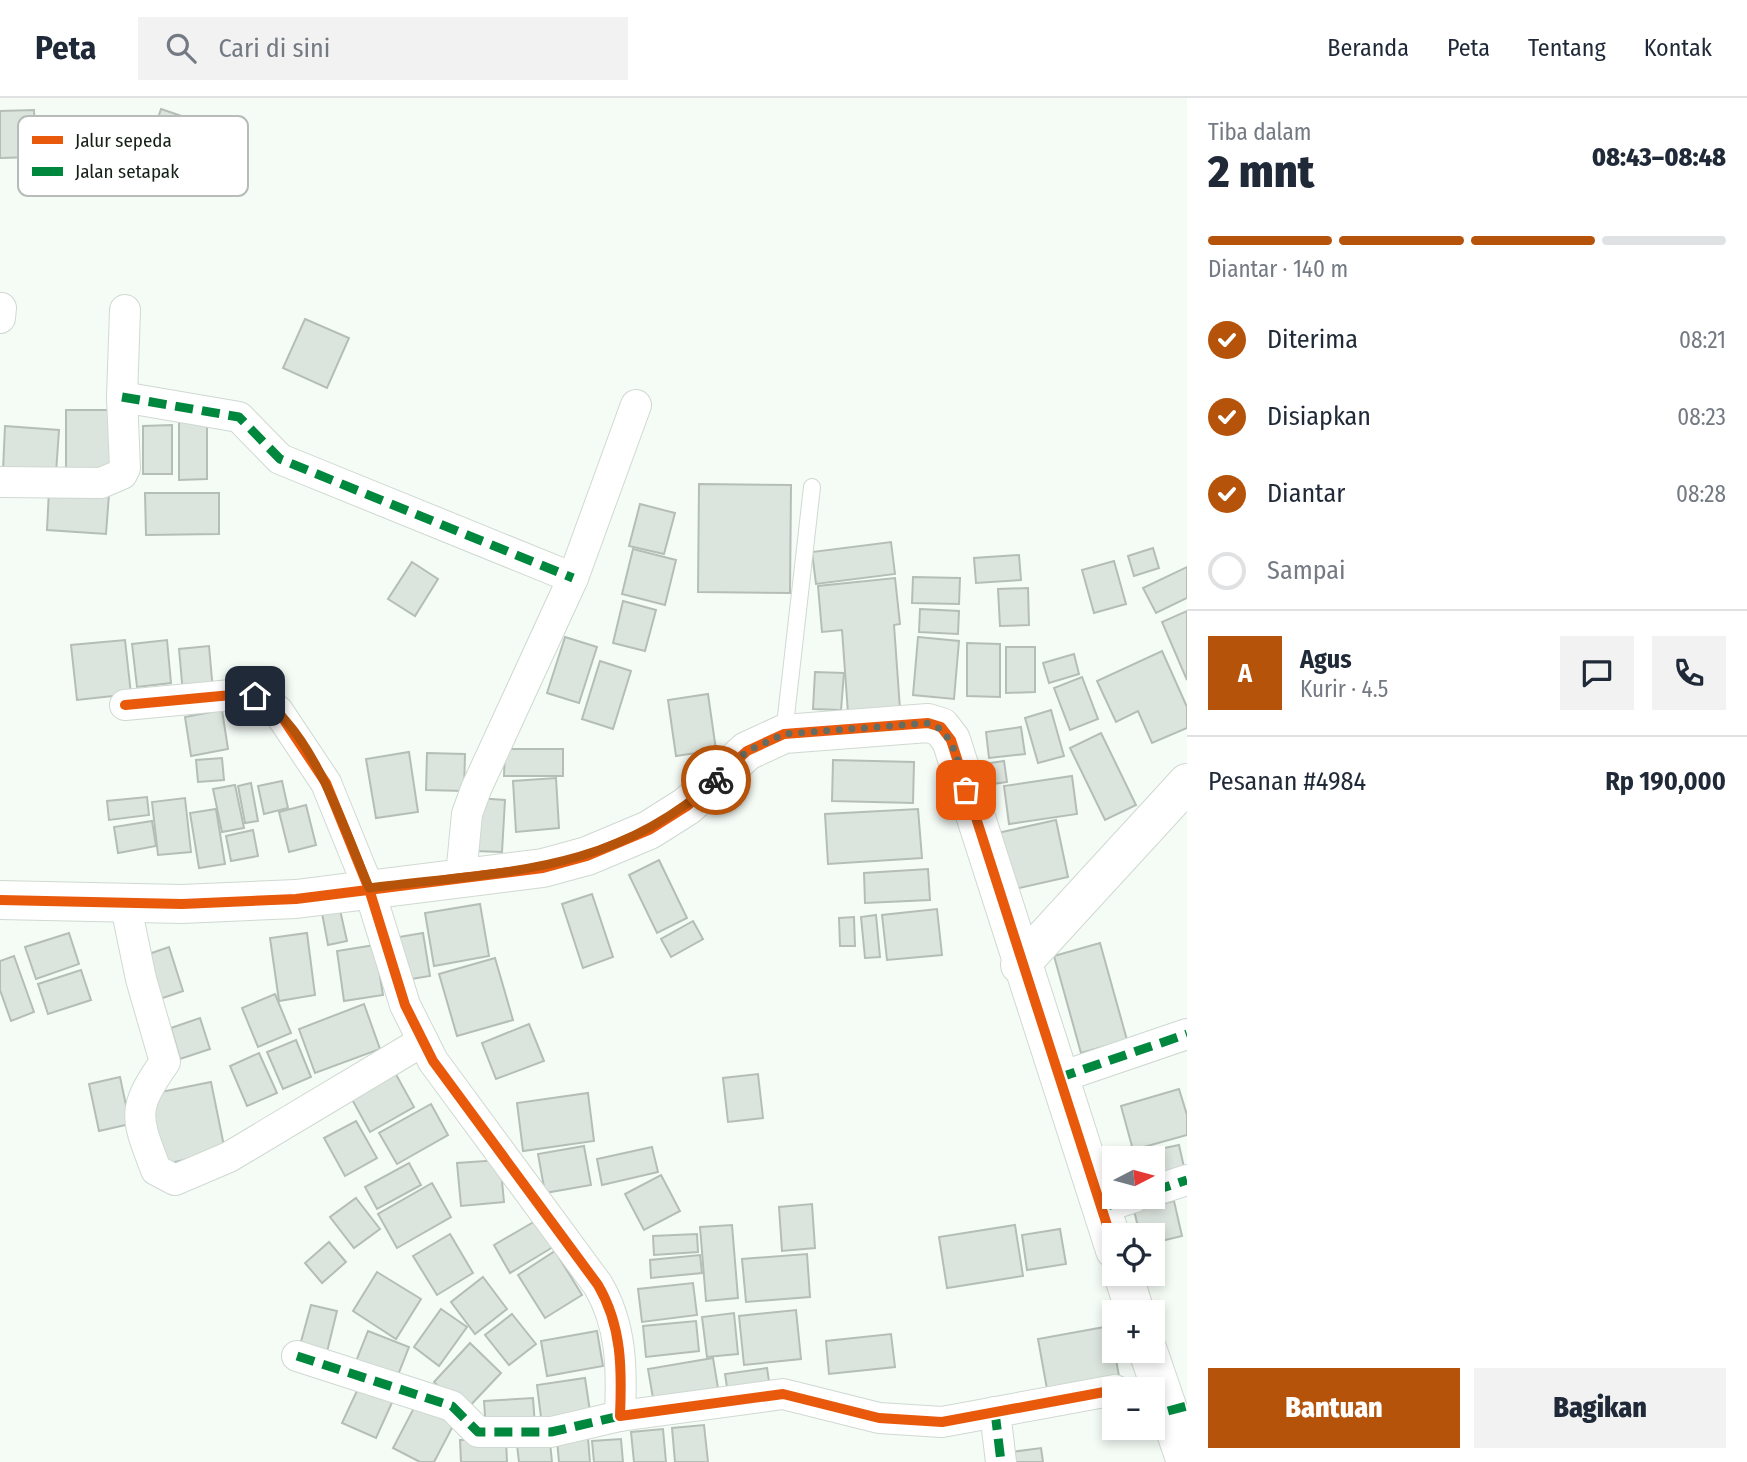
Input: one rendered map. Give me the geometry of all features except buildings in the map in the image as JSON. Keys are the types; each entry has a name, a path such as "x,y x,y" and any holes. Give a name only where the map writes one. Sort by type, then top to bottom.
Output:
{"street":[{"path":"0,318 1,308"},
{"path":"0,482 101,482 118,477 125,468 122,397 125,310"},
{"path":"122,397 239,417 281,459 573,578"},
{"path":"461,876 467,814 476,789 573,578 636,405"},
{"path":"125,705 242,694 267,702 295,732 326,783 369,888 405,1005 433,1061 598,1284 612,1310 619,1339 620,1416"},
{"path":"0,900 182,904 296,899 542,867 587,856 649,830 687,806 747,751 784,734 929,723 941,727 951,740 1020,965 1058,1078 1102,1170"},
{"path":"1020,965 1187,783"},
{"path":"125,902 141,979 165,1062 143,1093 139,1126 156,1170 175,1180 229,1157 423,1041"},
{"path":"1058,1078 1187,1034"},
{"path":"1166,1187 1187,1180"},
{"path":"297,1356 452,1406 478,1432 551,1432 620,1416 783,1394 879,1418 942,1422 1102,1393"},
{"path":"1165,1388 1186,1462"},
{"path":"995,1412 1002,1462"}],"lane":[{"path":"784,734 812,487"}],"marked path":[{"path":"122,397 239,417 280,459 573,578"},
{"path":"1058,1078 1187,1034"},
{"path":"1166,1187 1187,1180"},
{"path":"297,1356 452,1406 478,1432 551,1432 620,1416"},
{"path":"1168,1411 1187,1406"},
{"path":"995,1412 1001,1462"}],"cycle path":[{"path":"125,705 242,694 267,702 278,711 326,783 369,889 405,1005 433,1061 598,1285 606,1300 619,1348 620,1416 783,1394 879,1418 942,1422 1102,1392"},
{"path":"0,900 182,904 296,899 543,868 587,856 649,830 687,806 747,751 784,734 928,723 941,727 951,740 1106,1223"}],"way so far":[{"path":"716,780 747,751 784,734 929,723 941,727 951,740 966,790"}],"route":[{"path":"255,696 267,702 295,732 326,783 369,888 542,867 587,856 649,830 687,806 716,780"}]}
